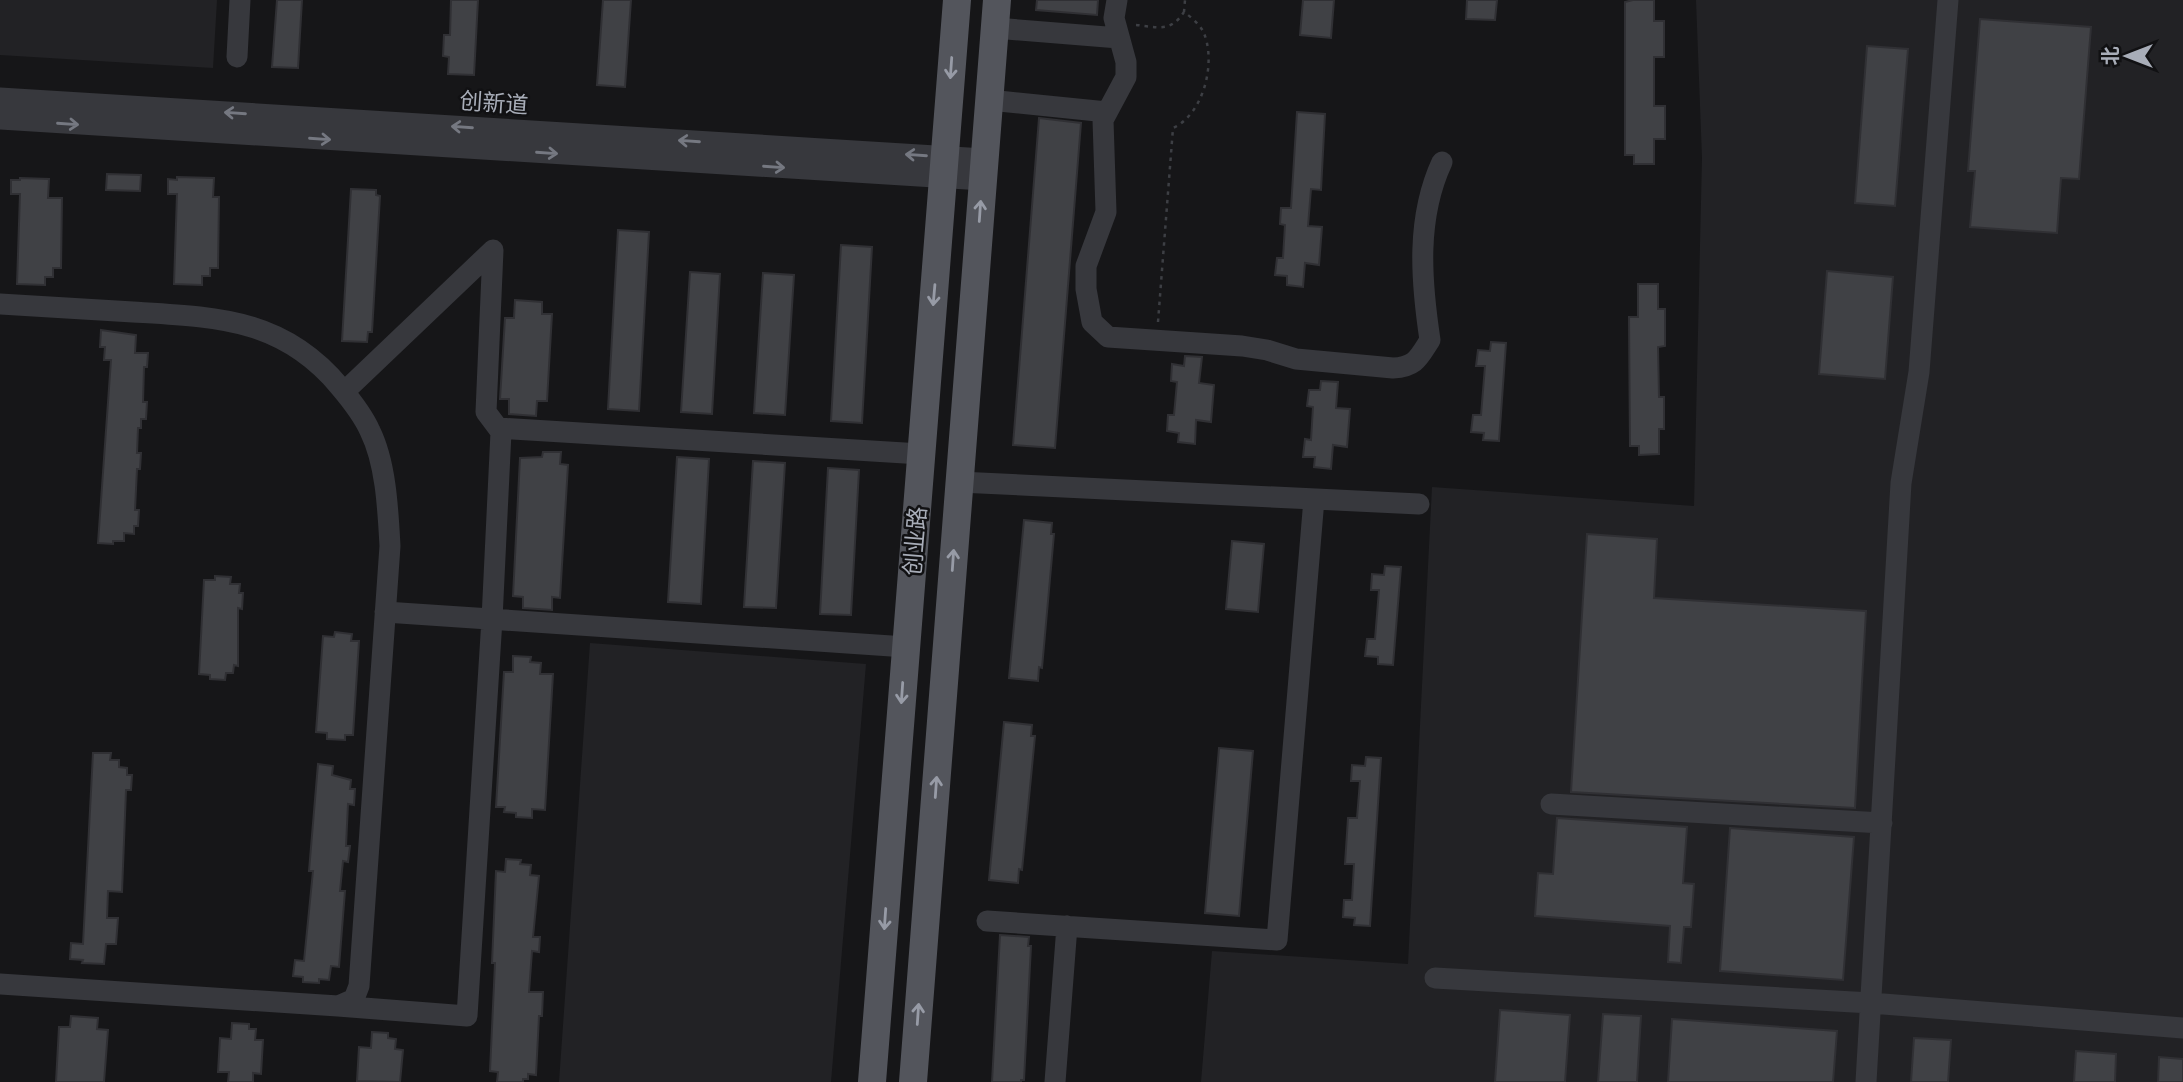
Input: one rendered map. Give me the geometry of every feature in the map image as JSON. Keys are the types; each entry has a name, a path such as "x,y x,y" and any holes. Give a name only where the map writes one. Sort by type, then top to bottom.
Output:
{"main road":[{"name":"创业路","path":"872,1082 957,0"},
{"name":"创业路","path":"913,1082 997,0"}],"street":[{"path":"237,57 240,0"},
{"path":"1117,0 1117,30 1126,62 1126,77 1103,120 1106,212 1086,266 1086,289 1092,322 1108,337 1242,346 1268,349 1296,359 1406,367 1417,360 1430,340 1423,284 1423,248 1433,183 1443,162"},
{"path":"1866,1082 1901,483 1919,372 1948,0"},
{"path":"995,28 1117,30"},
{"name":"创新道","path":"0,98 944,167"},
{"path":"989,100 1107,112"},
{"name":"创新道","path":"0,120 984,169"},
{"path":"0,984 467,1016 501,432 486,412 493,250 344,392"},
{"path":"0,304 201,316 240,323 277,335 304,351 344,392 370,431 381,468 390,546 359,986 354,999 338,1006"},
{"path":"498,428 921,454"},
{"path":"960,482 1419,504"},
{"path":"987,921 1277,940 1314,499"},
{"path":"385,612 906,647"},
{"path":"1551,804 1882,823"},
{"path":"1055,1082 1067,926"},
{"path":"1435,978 1871,1003 2183,1028"}],"path":[{"path":"1117,30 1166,28 1176,24 1184,12 1185,0"},
{"path":"1156,340 1173,128 1185,122 1196,109 1203,91 1206,68 1207,49 1203,30 1184,12"}],"shaded area":[{"path":"0,0 217,0 213,68 0,55"},
{"path":"1696,0 2183,0 2183,1082 1201,1082 1212,951 1408,964 1432,487 1694,506 1702,158"},
{"path":"590,643 866,664 831,1082 559,1082"}],"building":[{"path":"277,0 302,0 298,68 272,67"},
{"path":"451,0 478,0 474,75 448,74 449,57 443,56 444,35 450,35"},
{"path":"603,0 631,0 625,87 597,85"},
{"path":"1037,0 1098,0 1097,15 1036,10"},
{"path":"1303,0 1334,0 1331,38 1300,35"},
{"path":"1467,0 1497,0 1495,20 1466,19"},
{"path":"1654,0 1654,21 1664,21 1664,57 1654,57 1654,106 1665,106 1665,139 1654,139 1654,164 1634,164 1634,155 1625,155 1625,2"},
{"path":"1980,19 2091,27 2079,179 2061,178 2057,233 1970,227 1975,171 1968,171"},
{"path":"1867,46 1908,49 1895,206 1855,203"},
{"path":"1297,112 1325,114 1321,190 1311,189 1308,226 1322,227 1319,265 1305,263 1303,287 1287,285 1287,276 1275,275 1277,258 1283,258 1285,225 1280,224 1281,208 1291,208"},
{"path":"1039,118 1081,123 1055,448 1013,445"},
{"path":"107,174 141,175 140,191 106,190"},
{"path":"177,177 214,178 213,197 219,197 218,268 210,268 210,276 202,276 202,285 174,284 177,194 168,194 168,179 177,180"},
{"path":"49,179 48,198 62,198 61,268 53,268 53,277 45,277 45,285 17,284 20,194 11,194 11,180"},
{"path":"351,189 376,190 376,195 380,196 372,332 368,332 367,342 342,341"},
{"path":"618,230 649,232 639,411 608,409"},
{"path":"841,245 872,247 862,423 831,421"},
{"path":"1827,271 1893,277 1885,379 1819,374"},
{"path":"690,272 720,274 712,414 681,412"},
{"path":"763,273 794,275 785,415 754,413"},
{"path":"1638,284 1658,284 1658,309 1665,309 1665,346 1658,347 1659,397 1664,397 1664,429 1659,429 1659,454 1639,455 1639,446 1630,446 1629,317 1638,317"},
{"path":"515,300 542,302 542,314 552,314 547,401 537,401 536,416 509,414 509,399 500,399 505,318 514,318"},
{"path":"101,330 136,335 135,353 148,353 147,367 144,367 143,402 147,402 146,419 141,419 141,428 138,428 137,453 141,453 140,469 137,469 135,510 139,510 138,526 134,526 134,534 124,533 124,541 113,541 113,544 98,543 111,360 104,360 105,347 100,347"},
{"path":"1491,342 1506,343 1499,441 1483,440 1484,433 1471,432 1473,415 1481,415 1485,366 1476,366 1478,350 1490,351"},
{"path":"1185,356 1202,357 1199,383 1214,385 1211,422 1196,420 1195,444 1178,442 1179,433 1167,431 1168,415 1174,415 1177,382 1171,381 1172,364 1184,366"},
{"path":"1321,381 1338,382 1336,408 1350,409 1347,447 1333,445 1331,469 1314,467 1315,457 1303,457 1305,439 1311,440 1313,407 1307,406 1309,390 1320,390"},
{"path":"543,452 561,452 560,464 568,465 560,598 552,597 552,610 523,608 523,597 513,596 520,458 542,457"},
{"path":"677,457 709,459 701,604 668,602"},
{"path":"753,461 785,463 776,608 744,607"},
{"path":"828,468 859,470 851,615 820,614"},
{"path":"1024,520 1052,523 1051,534 1054,534 1042,668 1039,667 1038,681 1009,678"},
{"path":"1587,534 1657,539 1654,598 1866,611 1855,808 1571,792"},
{"path":"1232,541 1264,544 1258,612 1226,609"},
{"path":"1385,566 1401,567 1393,665 1378,664 1378,657 1365,656 1367,639 1375,639 1379,590 1371,590 1372,574 1384,575"},
{"path":"215,576 231,577 230,584 240,584 239,593 243,593 242,609 238,608 238,666 234,665 233,673 226,673 225,680 210,679 210,675 199,674 204,580 215,580"},
{"path":"335,632 352,634 351,641 359,641 353,735 345,735 345,740 327,739 327,733 316,732 323,636 334,637"},
{"path":"513,656 531,657 530,662 541,663 540,674 553,674 545,810 532,809 532,818 516,817 516,813 504,812 505,807 496,807 504,672 513,672"},
{"path":"1004,722 1032,725 1031,736 1035,736 1022,870 1019,869 1018,883 989,880"},
{"path":"1219,748 1253,751 1239,916 1205,913"},
{"path":"93,753 111,753 110,760 119,760 119,767 127,768 127,775 132,775 131,790 126,790 122,892 108,891 107,918 118,918 116,944 106,944 104,964 82,963 83,960 70,959 71,943 83,944"},
{"path":"1366,757 1381,758 1370,926 1354,925 1355,918 1343,917 1344,900 1352,900 1354,864 1345,864 1348,818 1357,818 1360,781 1351,781 1352,765 1365,766"},
{"path":"318,764 333,766 332,775 351,780 350,789 355,789 354,805 348,804 346,846 350,846 348,862 343,861 340,891 345,891 339,967 331,966 329,980 319,979 319,983 303,982 303,977 293,976 295,960 304,961 313,871 309,871"},
{"path":"1557,818 1687,827 1683,883 1694,884 1691,927 1684,927 1681,963 1668,962 1670,926 1535,916 1538,873 1553,874"},
{"path":"1730,828 1854,837 1843,980 1720,971"},
{"path":"506,859 521,860 520,864 531,865 530,875 539,876 533,937 540,937 539,952 532,951 529,992 543,992 542,1016 539,1016 536,1075 528,1074 528,1079 523,1079 523,1082 497,1082 498,1072 490,1071 496,871 505,872"},
{"path":"1000,935 1029,937 1028,946 1031,946 1024,1080 1021,1082 992,1082"},
{"path":"1500,1010 1570,1015 1565,1082 1495,1082"},
{"path":"1603,1014 1641,1016 1637,1082 1598,1082"},
{"path":"71,1016 98,1018 97,1029 108,1030 104,1082 56,1082 59,1027 70,1027"},
{"path":"1672,1019 1837,1031 1833,1082 1668,1082"},
{"path":"232,1023 249,1024 249,1029 256,1029 255,1040 263,1040 261,1074 253,1073 253,1082 228,1082 229,1072 218,1072 220,1038 231,1039"},
{"path":"372,1032 388,1033 388,1038 396,1039 395,1049 403,1050 400,1082 357,1081 359,1047 371,1048"},
{"path":"1914,1038 1951,1040 1948,1082 1911,1082"},
{"path":"2076,1051 2116,1054 2115,1082 2074,1082"},
{"path":"2159,1057 2183,1059 2183,1082 2158,1082"}]}
